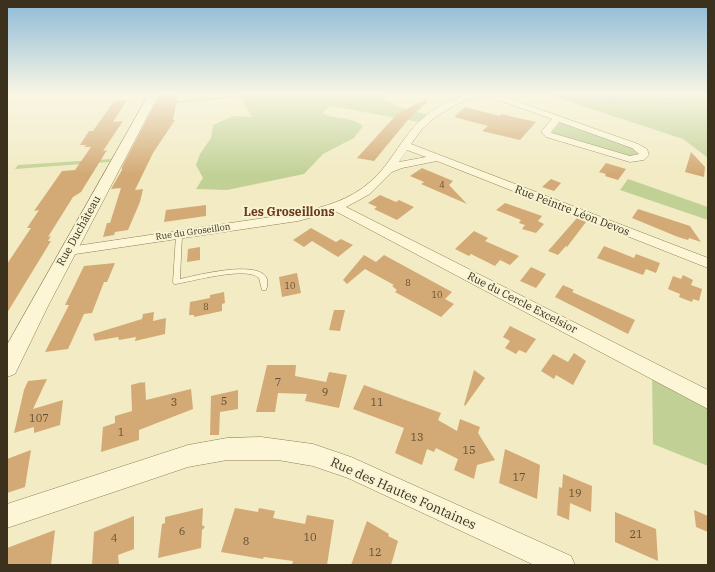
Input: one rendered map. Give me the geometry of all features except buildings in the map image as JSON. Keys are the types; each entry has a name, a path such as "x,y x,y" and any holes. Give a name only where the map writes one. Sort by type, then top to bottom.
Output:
{"street":[{"name":"Rue Duchâteau","path":"7,367 139,121"},
{"name":"Rue du Groseillon","path":"69,251 298,217 336,206 366,191 381,179 410,139 426,121"},
{"path":"556,121 546,132 548,135 630,159 636,160 644,155 643,151 635,146 562,121"},
{"name":"Rue Peintre Léon Devos","path":"406,146 435,159 708,263"},
{"path":"387,170 399,165 435,159"},
{"name":"Rue du Cercle Excelsior","path":"336,206 708,400"},
{"name":"Rue des Hautes Fontaines","path":"7,516 188,456 227,449 266,448 307,454 351,468 562,565"}],"lane":[{"path":"179,235 176,282 247,271 259,274 263,278 264,288"}],"green space":[{"path":"223,121 353,121 363,126 354,138 323,154 304,174 227,190 196,189 203,178 196,165 200,154 211,138 213,125"},
{"path":"556,121 562,121 643,151 636,159 549,135"},
{"path":"627,121 708,121 708,158 683,139"},
{"path":"111,159 109,162 15,169 18,165"},
{"path":"628,179 708,207 708,220 620,190"},
{"path":"652,371 708,400 708,466 653,444"}],"district":[{"name":"Les Groseillons","path":"289,213"}]}
